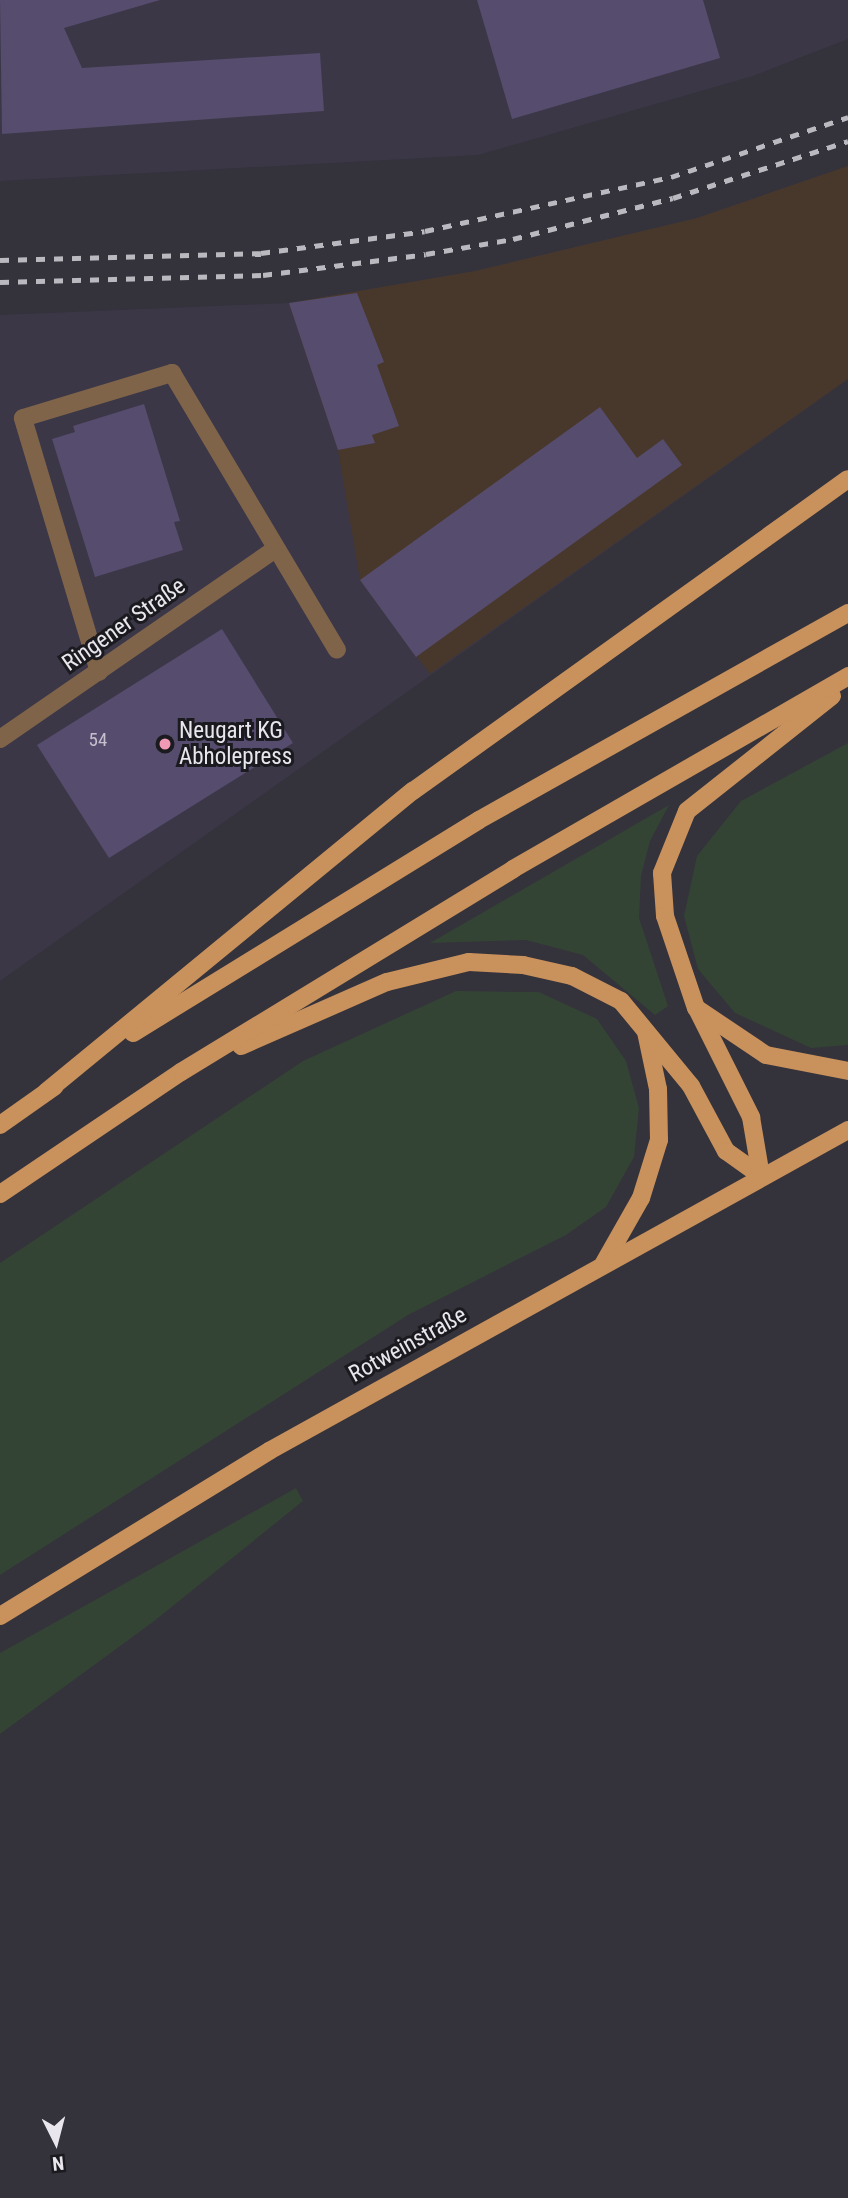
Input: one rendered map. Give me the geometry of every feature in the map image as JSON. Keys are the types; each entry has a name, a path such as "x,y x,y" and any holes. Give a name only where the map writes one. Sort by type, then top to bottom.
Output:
{"main road":[{"path":"46,1092 413,791 848,479"},
{"path":"0,1125 46,1092 479,820 848,613"},
{"path":"0,1194 181,1072 513,869 848,676"},
{"path":"761,1176 751,1117 696,1008 665,916 662,873 687,811 848,683"},
{"path":"181,1072 387,982 469,962 523,965 572,976 621,1001 691,1086 726,1151 761,1176"},
{"path":"696,1008 766,1055 848,1071"},
{"path":"604,1264 640,1198 659,1140 658,1088 645,1029"},
{"name":"Rotweinstraße","path":"0,1616 269,1451 848,1130"}],"street":[{"path":"99,672 23,418 172,373 274,550 337,650"},
{"name":"Ringener Straße","path":"0,739 274,550"}],"shaded area":[{"path":"0,0 848,0 848,39 753,76 478,155 0,181"},
{"path":"848,166 848,379 0,981 0,315 289,303 475,271 697,218"},
{"path":"848,166 848,379 430,674 360,580 338,450 289,303 475,271 697,218"}],"green space":[{"path":"848,743 848,1045 811,1048 735,1013 698,969 684,916 697,856 741,801"},
{"path":"669,805 650,841 641,876 639,918 668,1006 655,1015 583,955 526,940 430,943"},
{"path":"456,991 539,992 597,1019 626,1061 639,1108 634,1157 606,1207 566,1235 408,1315 0,1575 0,1263 303,1061"},
{"path":"296,1488 303,1501 153,1622 0,1734 0,1653"}],"building":[{"path":"0,0 160,0 64,28 82,68 320,53 324,111 2,134"},
{"path":"477,0 703,0 720,58 512,119"},
{"path":"357,293 384,362 377,365 399,426 372,435 375,443 338,450 289,303"},
{"path":"144,404 180,521 174,522 183,550 95,577 52,439 75,432 73,426"},
{"path":"600,407 637,458 663,439 682,465 416,657 360,580"},
{"name":"Neugart KG Abholepress","path":"222,629 293,743 109,858 37,745"}],"railway":[{"path":"0,260 261,253 425,231 671,177 848,117"},
{"path":"0,282 263,275 426,254 513,239 673,198 848,141"}],"place":[{"name":"Neugart KG Abholepress","path":"165,744"}]}
